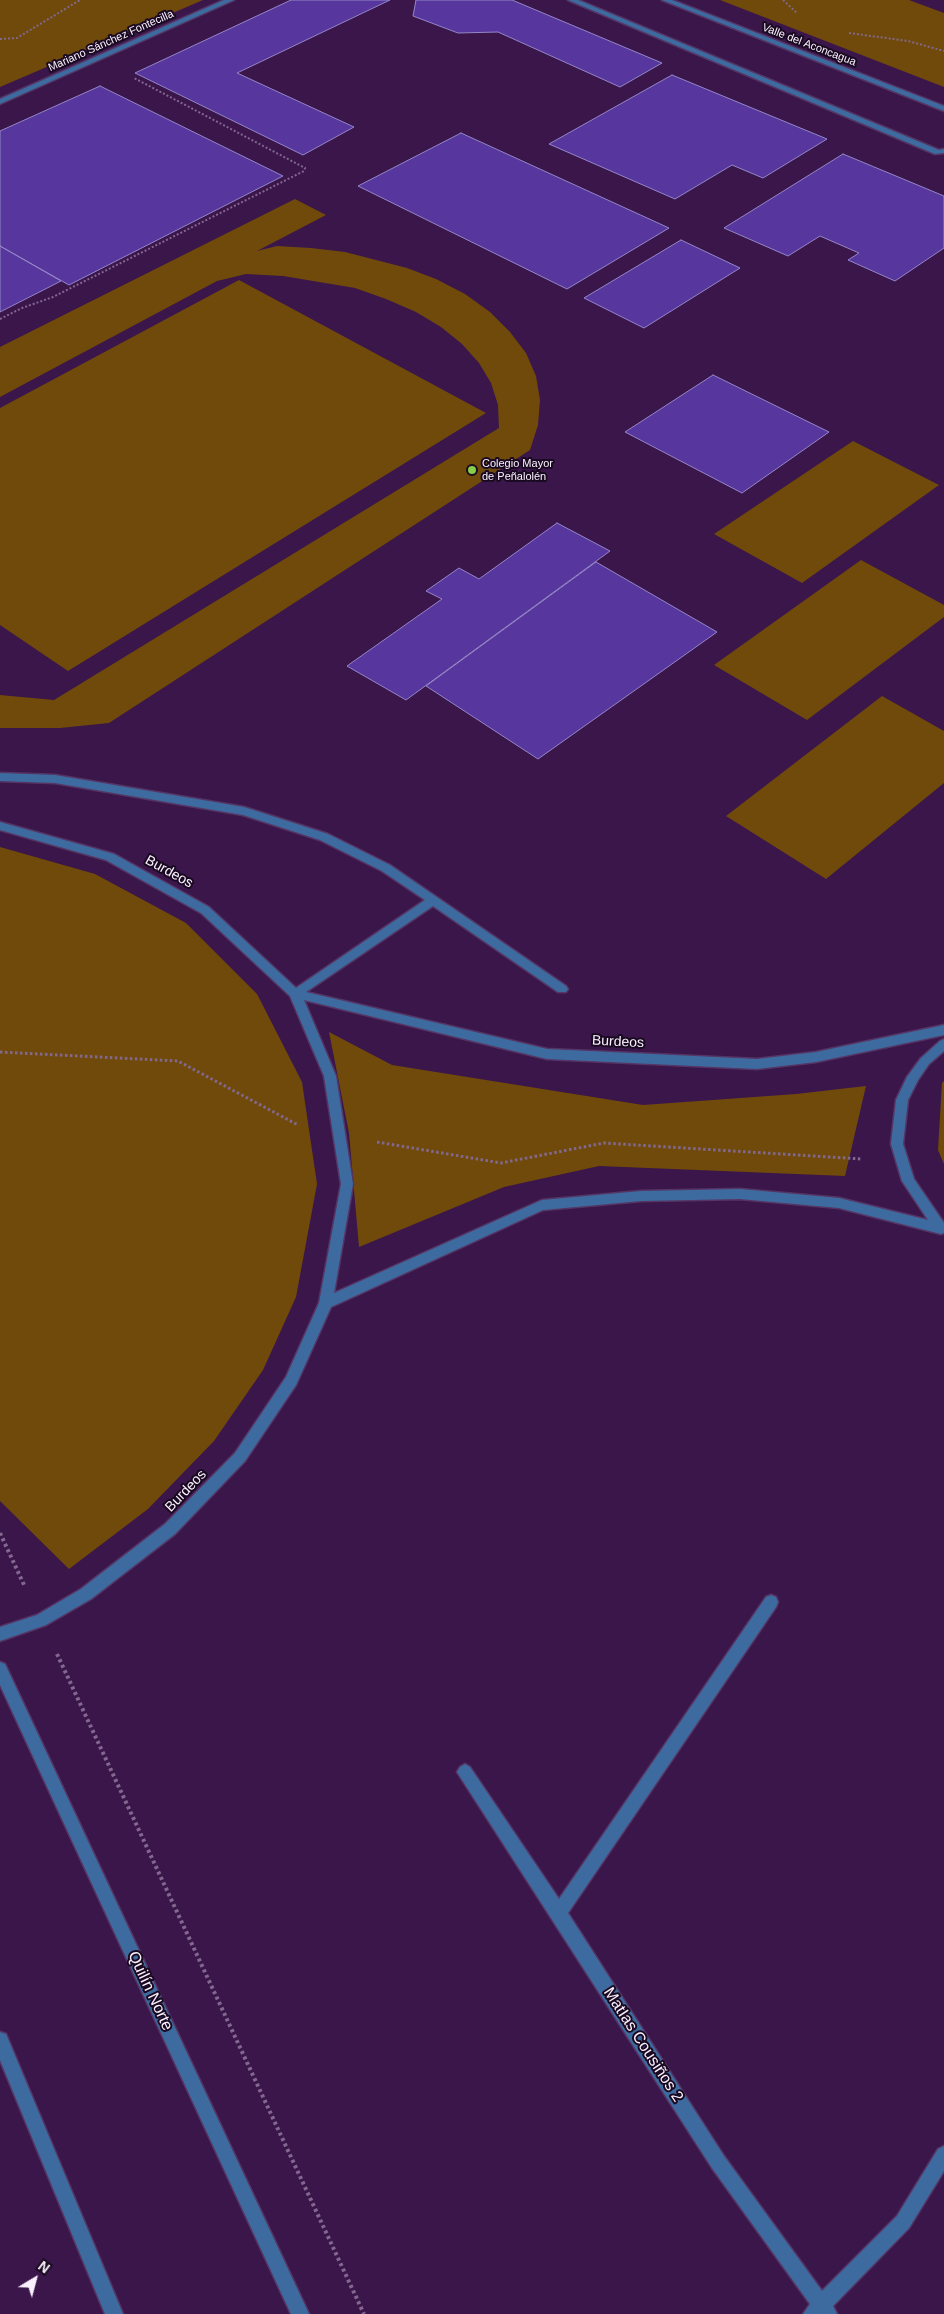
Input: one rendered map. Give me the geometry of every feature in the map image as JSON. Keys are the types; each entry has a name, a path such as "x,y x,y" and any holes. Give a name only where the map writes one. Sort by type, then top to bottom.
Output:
{"street":[{"name":"Mariano Sánchez Fontecilla","path":"0,102 230,0"},
{"path":"572,0 938,152 944,151"},
{"name":"Valle del Aconcagua","path":"666,0 944,109"},
{"path":"0,777 55,779 244,811 324,837 386,868 562,989"},
{"name":"Burdeos","path":"0,826 110,857 205,910 295,994 330,1076 347,1184 326,1302 291,1381 240,1457 170,1530 86,1594 41,1620 0,1634"},
{"path":"295,994 433,900"},
{"name":"Burdeos","path":"295,994 547,1054 757,1064 816,1057 944,1030"},
{"path":"942,1230 908,1181 896,1144 902,1100 913,1077 925,1061 944,1044"},
{"path":"326,1302 542,1205 641,1196 740,1194 839,1203 942,1230"},
{"path":"559,1913 771,1602"},
{"name":"Quilín Norte","path":"0,1669 300,2314"},
{"name":"MatIas Cousiños 2","path":"465,1772 559,1913 718,2162 820,2310"},
{"path":"0,2040 114,2314"},
{"path":"820,2310 903,2222 944,2155"}],"path":[{"path":"0,38 17,38 80,0"},
{"path":"783,0 798,14"},
{"path":"844,31 869,37 908,41 944,50"},
{"path":"0,319 22,308 53,297 304,171 305,168 98,59"},
{"path":"0,1052 178,1061 309,1130 501,1163 604,1143 901,1163"},
{"path":"0,1533 364,2314"}],"shaded area":[{"path":"0,0 203,0 0,87"},
{"path":"720,0 909,0 944,13 944,87"},
{"path":"295,199 326,215 257,251 277,246 311,248 345,252 407,268 436,279 465,294 490,312 510,332 526,353 536,376 540,400 538,425 530,450 109,723 60,728 0,728 0,695 54,700 499,428 498,405 491,383 479,363 462,344 441,327 416,312 355,288 283,276 246,274 217,281 0,397 0,347"},
{"path":"239,280 486,413 68,671 0,625 0,408"},
{"path":"853,441 939,485 802,583 714,534"},
{"path":"861,560 944,605 944,617 807,720 714,665"},
{"path":"882,696 944,731 944,783 826,879 726,816"},
{"path":"0,847 95,874 186,923 257,994 302,1082 317,1184 296,1297 263,1370 214,1441 148,1509 69,1569 0,1501"},
{"path":"329,1032 392,1065 643,1105 796,1094 866,1086 845,1176 599,1166 504,1187 359,1247 349,1133"},
{"path":"944,1081 944,1164 938,1150 942,1083"}],"building":[{"path":"291,0 390,0 237,73 354,127 303,155 135,73"},
{"path":"416,0 512,0 662,63 620,87 498,32 458,33 413,16"},
{"path":"672,75 827,139 763,178 732,165 675,199 549,144"},
{"path":"100,86 283,176 69,285 0,246 0,131"},
{"path":"461,133 669,228 567,289 358,186"},
{"path":"843,154 944,196 944,248 895,281 848,260 859,253 820,236 788,256 724,228"},
{"path":"681,240 740,268 644,328 584,298"},
{"path":"0,246 61,281 0,312"},
{"path":"713,375 829,432 742,493 625,432"},
{"path":"557,523 610,551 406,700 347,666 442,599 426,591 459,568 479,579"},
{"path":"596,562 717,632 538,759 426,686"}],"place":[{"name":"Colegio Mayor de Peñalolén","path":"472,470"}]}
